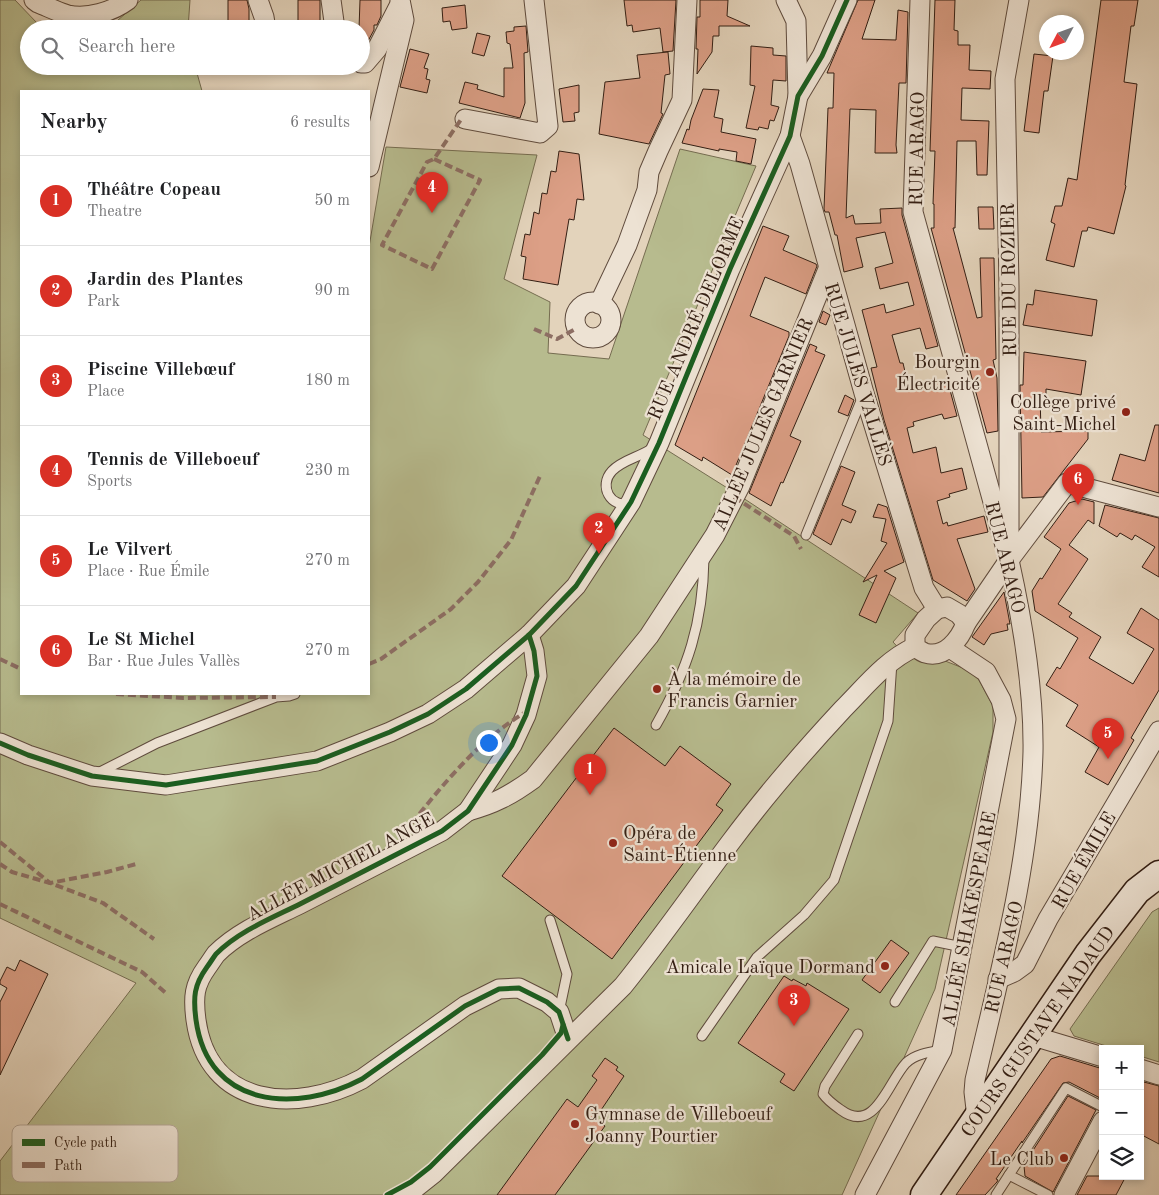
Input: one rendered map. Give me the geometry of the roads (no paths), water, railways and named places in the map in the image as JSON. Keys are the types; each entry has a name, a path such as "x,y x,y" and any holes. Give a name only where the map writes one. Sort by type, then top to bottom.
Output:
{"main road":[{"name":"COURS GUSTAVE NADAUD","path":"924,1195 1088,954 1137,891 1159,874"}],"street":[{"path":"34,0 69,15 96,15 122,5 128,0"},
{"path":"258,0 264,20"},
{"path":"331,0 334,20"},
{"path":"465,119 540,132 548,126 534,0"},
{"path":"599,304 627,245 647,190 649,172 682,100 687,0"},
{"path":"786,0 796,21 798,96"},
{"name":"RUE ANDRÉ DELORME","path":"0,743 28,755 92,776 166,785 317,761 390,732 428,714 466,689 530,635 576,586 631,502 659,443 730,270 790,136 798,96 822,56 847,0"},
{"name":"RUE ARAGO","path":"920,0 913,212 1009,560 1021,616 1029,676 1033,752 1028,823 1018,889 974,1080 977,1118"},
{"name":"RUE DU ROZIER","path":"1009,560 1009,286 1005,79 1019,0"},
{"path":"370,58 377,49 401,1"},
{"path":"370,164 404,20 401,1"},
{"name":"RUE JULES VALLÈS","path":"790,136 800,164 864,393 924,588 937,609"},
{"name":"ALLÉE JULES GARNIER","path":"468,811 491,804 512,794 533,780 649,636 723,521 740,486 828,268"},
{"path":"915,647 925,653 937,654 950,648 962,633 966,623 1009,560 1067,483 1159,507"},
{"path":"915,647 915,635 937,609 948,607 959,614 966,623"},
{"name":"ALLÉE MICHEL ANGE","path":"530,635 537,676 526,715 512,745 468,811 442,830 246,932 216,954 199,978 194,994 198,1032 205,1051 215,1068 228,1082 252,1095 275,1099 316,1097 344,1089 362,1080 465,1006 499,989 519,988 547,1002 559,1012"},
{"path":"403,1195 409,1193 434,1173 622,986 649,954 736,835 807,748 882,670 904,652 915,647"},
{"name":"ALLÉE SHAKESPEARE","path":"865,1195 942,1050 1006,720 1001,700 986,672 950,648"},
{"name":"RUE ÉMILE","path":"998,980 1025,964 1048,919 1159,731"},
{"path":"559,1012 568,1039"},
{"path":"1033,1036 1099,1056"},
{"path":"1144,1070 1159,1075"},
{"path":"1064,1195 1099,1129"}],"lane":[{"path":"806,535 864,393"},
{"path":"631,502 617,504 612,500 605,489 606,481 611,471 659,443"},
{"path":"656,724 673,695 688,660 700,618 704,586 704,553"},
{"path":"702,1036 757,957 804,915 834,880 888,721 892,662"},
{"path":"92,776 157,743 277,695 292,695"},
{"path":"550,920 567,974 559,1012"},
{"path":"895,1002 934,941 963,947"},
{"path":"858,1034 825,1086 824,1094 827,1099 847,1114 861,1117 875,1110 907,1062 924,1053 942,1050"},
{"path":"996,1195 1066,1088 1099,1106"},
{"path":"1009,1175 1048,1195"}],"place":[{"name":"Tennis de Villeboeuf","path":"432,213"},
{"name":"Bourgin Électricité","path":"990,372"},
{"name":"Collège privé Saint-Michel","path":"1126,412"},
{"name":"Le St Michel","path":"1078,505"},
{"name":"Jardin des Plantes","path":"599,554"},
{"name":"À la mémoire de Francis Garnier","path":"657,689"},
{"name":"Le Vilvert","path":"1108,759"},
{"name":"Théâtre Copeau","path":"590,795"},
{"name":"Opéra de Saint-Étienne","path":"613,843"},
{"name":"Amicale Laïque Dormand","path":"885,966"},
{"name":"Piscine Villebœuf","path":"794,1026"},
{"name":"Gymnase de Villeboeuf Joanny Pourtier","path":"575,1124"},
{"name":"Le Club","path":"1064,1158"}]}
